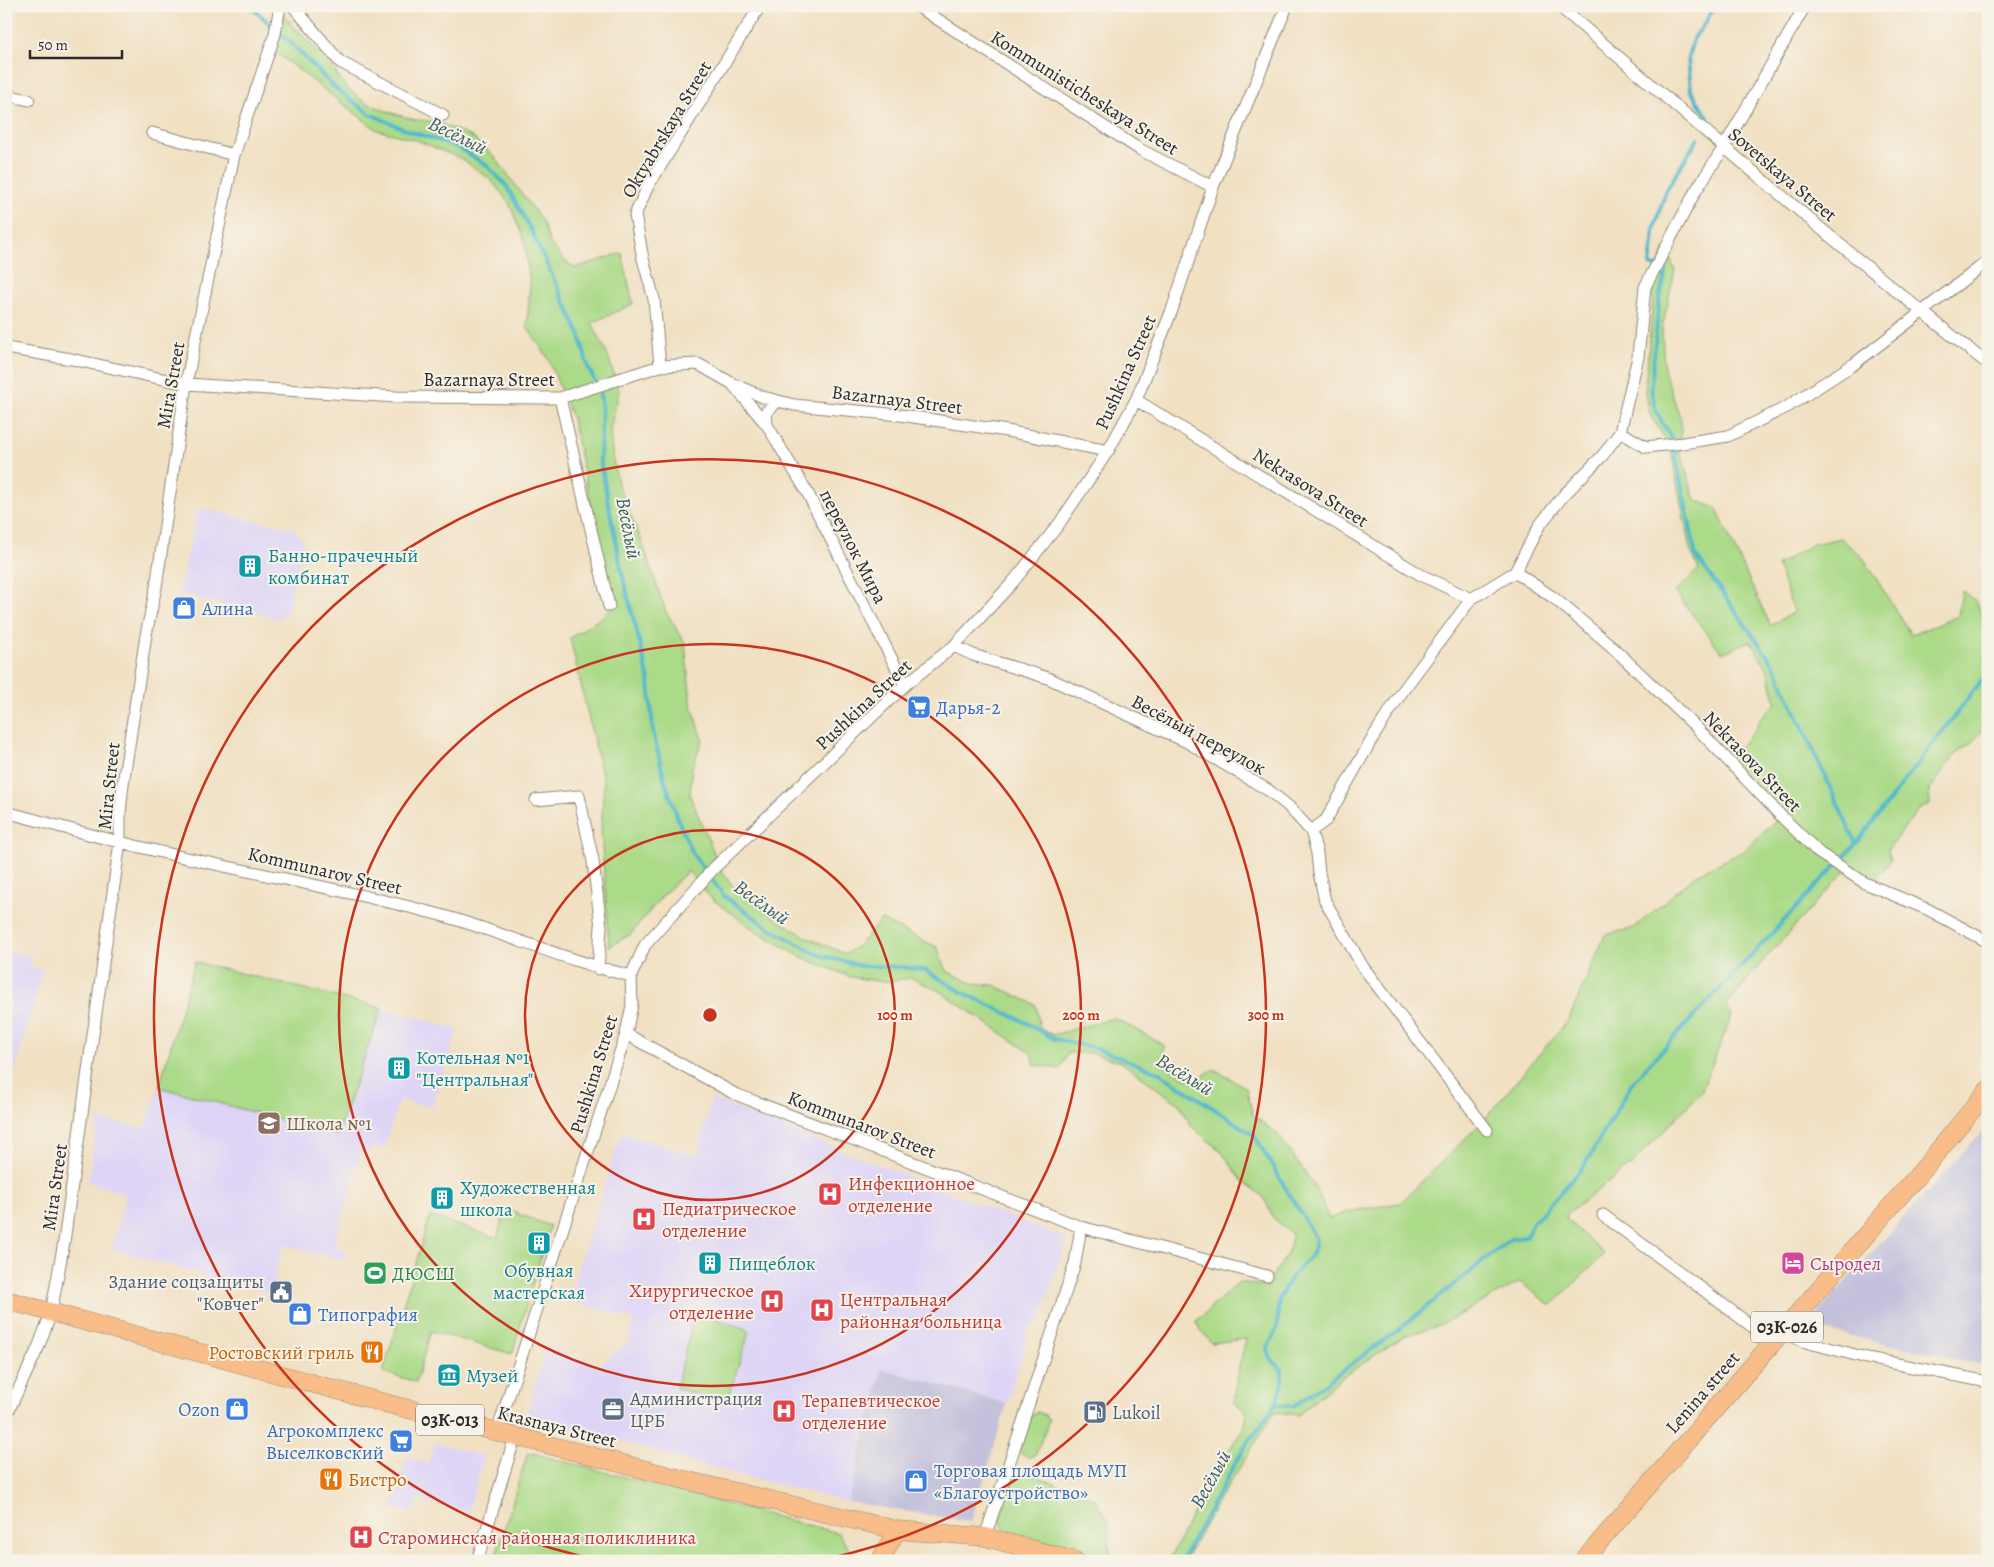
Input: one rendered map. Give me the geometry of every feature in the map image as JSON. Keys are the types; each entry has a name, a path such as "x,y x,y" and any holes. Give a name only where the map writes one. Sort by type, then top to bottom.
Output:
{"main road":[{"name":"Lenina street","path":"1583,1561 1778,1338 1925,1167 1988,1090"},
{"name":"Krasnaya Street","path":"6,1300 515,1437 694,1482 897,1530 985,1538 1075,1561"},
{"path":"880,1561 897,1530"}],"street":[{"name":"Mira Street","path":"6,1416 38,1348 51,1313 70,1204 120,842 123,784 146,634 156,587 186,384 234,155 275,34 280,6"},
{"path":"293,6 340,62 443,115"},
{"name":"Oktyabrskaya Street","path":"660,366 654,299 643,259 635,215 648,186 760,6"},
{"name":"Kommunisticheskaya Street","path":"916,6 1139,149 1213,187"},
{"name":"Pushkina Street","path":"497,1432 626,1034 632,1005 631,976 645,944 714,868 905,685 954,646 1013,582 1059,524 1108,451 1136,400 1172,310 1213,187 1287,6"},
{"name":"Sovetskaya Street","path":"1560,6 1724,147 1921,312 1988,364"},
{"path":"1311,831 1326,820 1375,734 1402,692 1471,599 1515,572 1539,526 1563,496 1603,455 1620,432 1638,357 1645,287 1695,192 1724,147 1805,6"},
{"path":"6,95 29,100"},
{"path":"152,133 234,155"},
{"path":"1620,432 1646,447 1728,436 1787,407 1854,364 1988,261"},
{"name":"Bazarnaya Street","path":"6,348 71,359 186,384 396,397 560,398 609,384 660,366 698,364 733,384 794,405 900,414 1007,431 1108,451"},
{"name":"переулок Мира","path":"733,384 767,425 807,492 905,685"},
{"path":"560,398 609,606"},
{"name":"Nekrasova Street","path":"1136,400 1421,575 1471,599"},
{"path":"767,425 766,412 778,401"},
{"name":"Nekrasova Street","path":"1515,572 1554,598 1609,644 1689,720 1781,816 1819,852 1865,883 1929,910 1988,942"},
{"name":"Весёлый переулок","path":"954,646 973,656 1048,678 1186,742 1268,790 1300,816 1311,831 1315,842 1320,880 1325,900 1363,967 1487,1130"},
{"path":"536,800 579,796 593,861 601,927 598,969"},
{"name":"Kommunarov Street","path":"6,812 120,842 386,901 445,916 502,934 598,969 631,976"},
{"name":"Kommunarov Street","path":"626,1034 735,1094 1081,1227 1267,1276"},
{"path":"1602,1216 1778,1338 1795,1339 1866,1358 1988,1382"},
{"path":"985,1538 1076,1263 1081,1227"},
{"path":"477,1561 515,1437"}],"shaded area":[{"path":"198,508 294,529 304,543 287,613 278,619 179,593"},
{"path":"6,951 32,956 30,968 43,970 6,1103"},
{"name":"Школа №1","path":"195,962 382,1008 458,1029 432,1108 399,1099 384,1149 372,1146 369,1153 361,1151 334,1247 347,1251 344,1261 283,1245 271,1294 112,1249 126,1195 88,1182 98,1119 145,1128 159,1087"},
{"name":"Центральная районная больница","path":"712,1099 1067,1239 1039,1322 1030,1326 1007,1404 882,1369 848,1502 699,1464 527,1415 546,1347 599,1365 627,1344 634,1320 569,1300 621,1133 697,1156"},
{"path":"1988,1125 1988,1366 1805,1326"},
{"path":"882,1369 1007,1404 971,1522 848,1502"},
{"path":"434,1443 484,1456 468,1513 417,1499 413,1513 392,1508 406,1456 428,1463"}],"green space":[{"path":"281,13 330,64 346,87 364,102 415,120 434,121 472,137 494,156 542,221 550,243 565,261 575,268 622,253 633,304 592,323 608,356 619,391 610,430 613,459 619,488 642,542 666,612 685,643 691,703 703,739 692,768 690,796 722,872 732,885 778,920 808,938 846,954 860,944 881,920 937,947 947,971 972,983 994,985 1036,1005 1040,1028 1053,1035 1114,1018 1164,1045 1162,1064 1193,1082 1214,1069 1246,1088 1253,1115 1278,1135 1314,1185 1329,1219 1347,1212 1400,1203 1483,1121 1569,1019 1605,935 1634,928 1697,874 1744,851 1781,816 1727,760 1753,733 1761,717 1776,703 1767,668 1750,641 1722,653 1675,592 1699,569 1690,550 1672,457 1666,440 1650,415 1645,389 1653,299 1649,295 1665,248 1675,270 1662,329 1664,370 1681,421 1680,451 1695,500 1716,508 1770,625 1794,612 1777,565 1813,544 1841,538 1864,559 1911,635 1958,616 1962,591 1974,599 1988,627 1988,726 1970,744 1955,754 1929,791 1930,804 1918,810 1888,849 1891,860 1876,879 1865,883 1845,871 1764,960 1726,1006 1732,1015 1701,1092 1631,1165 1567,1214 1566,1219 1604,1254 1551,1306 1520,1282 1438,1326 1404,1336 1341,1378 1298,1415 1275,1412 1220,1498 1184,1561 1169,1561 1212,1476 1245,1425 1247,1412 1234,1402 1239,1366 1246,1339 1211,1343 1195,1322 1239,1282 1264,1286 1286,1255 1292,1234 1273,1218 1263,1196 1243,1182 1221,1151 1191,1126 1180,1105 1121,1062 1092,1053 1068,1053 1060,1069 1035,1065 1031,1053 938,990 911,978 883,982 851,977 801,957 753,929 712,899 688,871 663,895 631,934 609,947 601,830 604,784 570,638 602,617 613,606 572,418 548,358 527,327 530,283 524,240 509,203 491,180 462,159 416,140 377,130 270,48"},
{"path":"195,962 382,1008 337,1135 159,1087"},
{"path":"506,1209 550,1226 512,1354 431,1331 416,1382 383,1372 430,1216 497,1238"},
{"path":"695,1312 750,1330 726,1403 676,1388"},
{"path":"1038,1412 1045,1415 1049,1420 1036,1454 1030,1457 1022,1455 1019,1449 1032,1414"},
{"path":"528,1452 838,1533 851,1552 849,1561 494,1561"},
{"path":"1025,1472 1095,1499 1108,1520 1110,1552 1108,1558 1004,1530 1000,1519 1010,1480"}],"waterway":[{"name":"Весёлый","path":"250,6 290,42 335,88 370,114 409,131 456,146 486,165 506,185 530,228 579,333 588,367 600,392 602,410 600,460 622,573 649,680 653,732 665,782 682,830 694,856 725,897 771,929 816,954 861,966 902,967 925,970 960,991 1023,1021 1054,1039 1095,1048 1158,1072 1254,1135 1316,1239 1313,1253 1291,1277 1279,1299 1277,1328 1268,1348 1269,1356 1282,1371 1282,1388 1275,1405 1241,1453 1181,1561"},
{"path":"1706,120 1708,117 1691,91 1688,58 1693,39 1706,22 1714,6"},
{"path":"1698,138 1666,191 1655,225 1650,265 1666,270 1659,300 1651,389 1656,412 1672,439 1696,556 1774,665 1856,844"},
{"path":"1275,1405 1294,1406 1397,1331 1510,1239 1526,1237 1533,1223 1584,1166 1634,1080 1856,844 1988,672"}],"place":[{"name":"Банно-прачечный комбинат","path":"250,566"},
{"name":"Алина","path":"184,608"},
{"name":"Дарья-2","path":"919,707"},
{"name":"Котельная №1 \"Центральная\"","path":"399,1068"},
{"name":"Школа №1","path":"269,1123"},
{"name":"Инфекционное отделение","path":"830,1194"},
{"name":"Художественная школа","path":"442,1198"},
{"name":"Педиатрическое отделение","path":"644,1219"},
{"name":"Обувная мастерская","path":"539,1243"},
{"name":"Пищеблок","path":"710,1263"},
{"name":"Сыродел","path":"1793,1263"},
{"name":"ДЮСШ","path":"375,1273"},
{"name":"Здание соцзащиты \"Ковчег\"","path":"281,1292"},
{"name":"Хирургическое отделение","path":"772,1301"},
{"name":"Центральная районная больница","path":"822,1310"},
{"name":"Типография","path":"300,1314"},
{"name":"Ростовский гриль","path":"372,1352"},
{"name":"Музей","path":"449,1375"},
{"name":"Ozon","path":"237,1409"},
{"name":"Администрация ЦРБ","path":"613,1409"},
{"name":"Терапевтическое отделение","path":"784,1411"},
{"name":"Lukoil","path":"1095,1412"},
{"name":"Агрокомплекс Выселковский","path":"401,1441"},
{"name":"Бистро","path":"331,1479"},
{"name":"Торговая площадь МУП «Благоустройство»","path":"916,1481"},
{"name":"Староминская районная поликлиника","path":"361,1537"}]}
